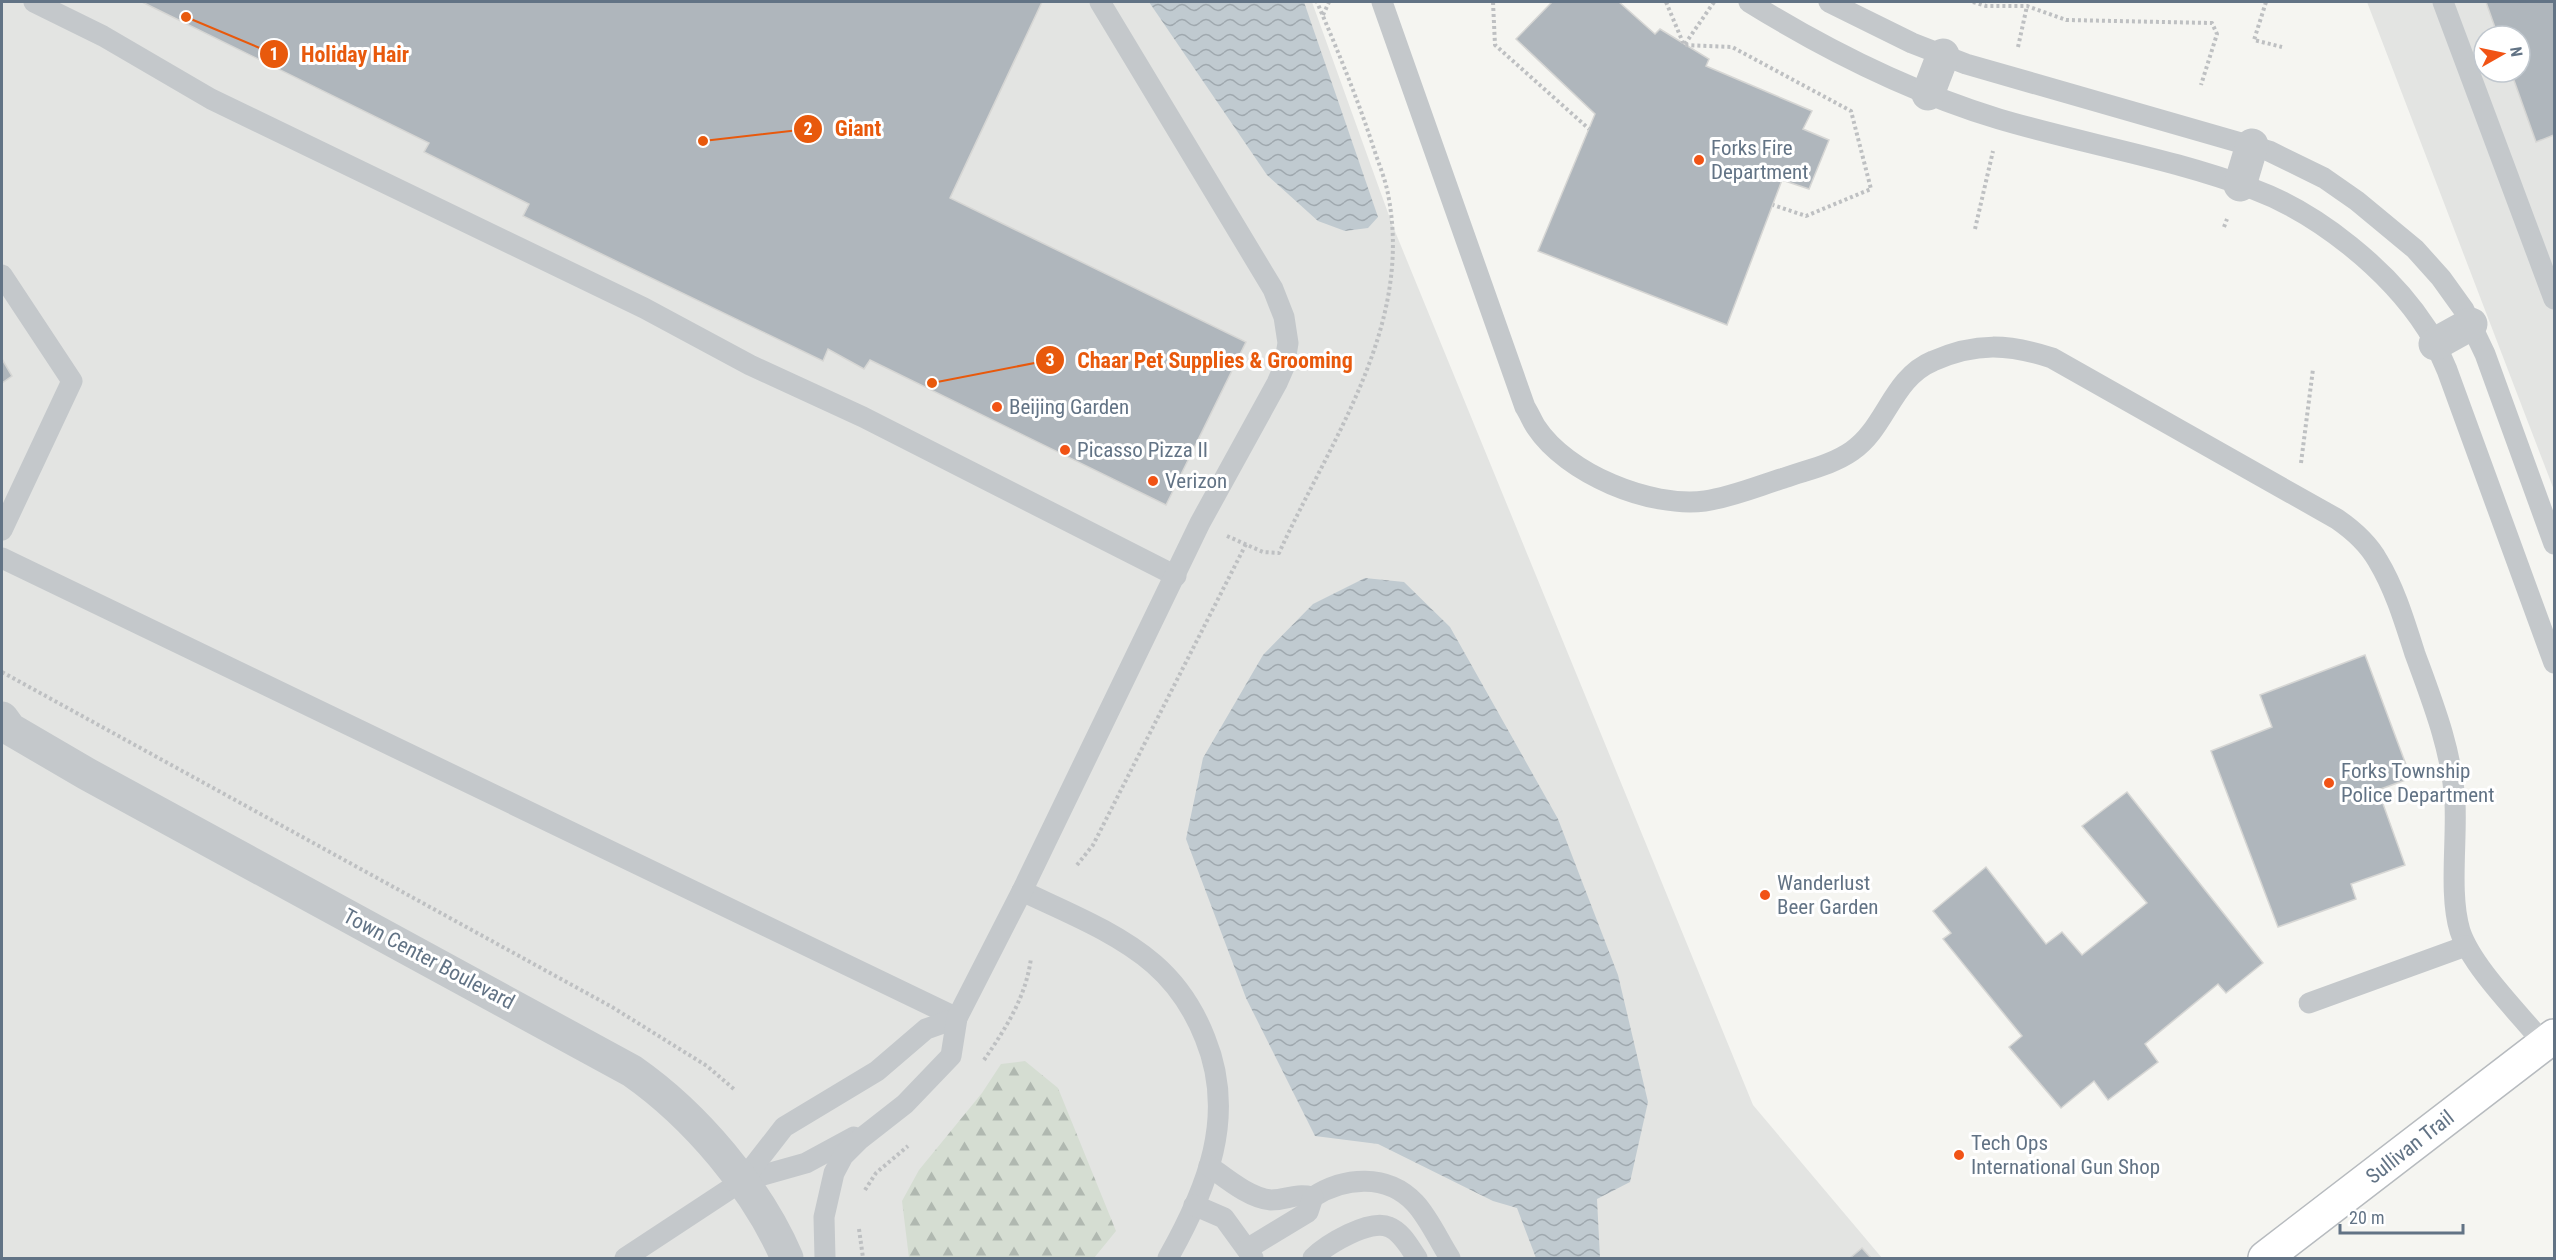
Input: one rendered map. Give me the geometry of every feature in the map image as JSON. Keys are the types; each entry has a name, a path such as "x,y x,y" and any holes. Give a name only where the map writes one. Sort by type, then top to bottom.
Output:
{"main road":[{"name":"Sullivan Trail","path":"2265,1258 2549,1040"}],"street":[{"path":"1928,94 1943,56"},
{"path":"2240,185 2252,145"},
{"path":"2435,344 2471,324"},
{"name":"Town Center Boulevard","path":"4,731 632,1071 658,1089 689,1118 742,1181 787,1258"}],"lane":[{"path":"34,2 103,36 211,99 644,308 750,364 863,417 1176,576"},
{"path":"825,1258 824,1217 834,1173 843,1156 876,1125 905,1104 951,1056 957,1018 1022,891 1200,523 1277,383 1287,356 1287,331 1280,303 1273,289 1100,2"},
{"path":"1382,2 1525,407 1536,428 1553,445 1596,477 1620,489 1675,501 1704,501 1735,494 1837,460 1854,450 1866,438 1894,394 1920,368 1931,361 1978,347 2000,346 2024,349 2052,358 2345,525 2370,549 2385,574 2404,621 2449,756 2455,806 2457,920 2466,946 2479,965 2549,1040"},
{"path":"1749,2 1845,57 1928,94 2000,119 2240,185 2283,202 2364,258 2409,304 2435,344 2447,370 2554,663"},
{"path":"1829,2 1873,25 1943,56 2010,79 2252,145 2301,165 2324,178 2390,226 2441,278 2464,310 2485,354 2554,544"},
{"path":"2443,2 2554,299"},
{"path":"2,275 72,381 2,530"},
{"path":"2,558 957,1018"},
{"path":"1022,891 1130,947 1152,962 1179,990 1200,1026 1218,1076 1220,1114 1217,1141 1194,1205 1168,1258"},
{"path":"2309,1003 2466,946"},
{"path":"742,1181 784,1127 877,1071 926,1029 957,1018"},
{"path":"625,1258 742,1181 806,1163 876,1125"},
{"path":"1209,1166 1247,1191 1268,1200 1298,1194 1312,1197"},
{"path":"1194,1205 1224,1218 1250,1254 1308,1212 1312,1197 1326,1188 1357,1181 1375,1182 1397,1188 1416,1204 1450,1258"},
{"path":"1313,1258 1319,1252 1360,1229 1375,1225 1388,1226 1400,1233 1417,1258"}],"path":[{"path":"1200,523 1246,544 1273,554 1279,553 1344,423 1373,355 1385,318 1394,252 1388,193 1358,105 1317,2"},
{"path":"1323,16 1329,2"},
{"path":"1493,2 1495,45 1589,129"},
{"path":"1666,2 1684,45"},
{"path":"1684,45 1714,2"},
{"path":"1973,2 1986,6 2027,6 2066,20 2212,23 2217,34 2200,85"},
{"path":"2266,2 2254,40 2282,47"},
{"path":"1684,45 1732,46 1851,111 1871,189 1806,216 1773,205"},
{"path":"2297,496 2313,369"},
{"path":"1077,865 1093,845 1246,544"},
{"path":"2,672 612,1007 707,1066 735,1090"}],"shaded area":[{"path":"2,2 1312,2 1392,224 1753,1105 1882,1258 2,1258"},
{"path":"2367,2 2554,2 2554,490"}],"green space":[{"path":"1025,1061 1058,1088 1116,1231 1094,1258 909,1258 902,1201 919,1170 982,1093 1001,1064"}],"water":[{"path":"1149,2 1304,2 1378,217 1368,228 1345,231 1318,221 1267,175"},
{"path":"1365,578 1404,582 1450,627 1558,819 1618,975 1648,1102 1630,1182 1597,1199 1600,1258 1536,1258 1517,1208 1493,1201 1378,1144 1315,1136 1246,998 1186,839 1203,758 1263,655 1313,604"}],"building":[{"path":"142,2 1042,2 950,198 1246,342 1166,505 870,360 864,369 828,349 823,361 523,216 529,204 424,152 429,143"},
{"name":"Forks Fire Department","path":"1552,2 1619,2 1655,34 1660,29 1709,59 1706,66 1812,111 1803,129 1829,140 1809,189 1782,180 1727,325 1538,251 1595,114 1516,39"},
{"path":"2486,2 2554,2 2554,135 2536,142 2515,84 2532,84 2532,24 2494,24"},
{"path":"2,359 12,376 2,383"},
{"path":"2365,655 2411,778 2378,790 2405,865 2351,884 2356,899 2278,927 2211,751 2272,727 2260,695"},
{"path":"2127,792 2263,963 2226,993 2218,984 2145,1044 2158,1062 2108,1100 2094,1081 2061,1108 2009,1047 2022,1036 1943,939 1951,933 1933,911 1986,867 2046,944 2062,932 2082,955 2147,903 2082,826"},
{"path":"1862,1248 1871,1258 1850,1258"}],"place":[{"name":"Holiday Hair","path":"186,17"},
{"name":"Giant","path":"703,141"},
{"name":"Forks Fire Department","path":"1699,160"},
{"name":"Chaar Pet Supplies & Grooming","path":"932,383"},
{"name":"Beijing Garden","path":"997,407"},
{"name":"Picasso Pizza II","path":"1065,450"},
{"name":"Verizon","path":"1153,481"},
{"name":"Forks Township Police Department","path":"2329,783"},
{"name":"Wanderlust Beer Garden","path":"1765,895"},
{"name":"Tech Ops International Gun Shop","path":"1959,1155"}]}
